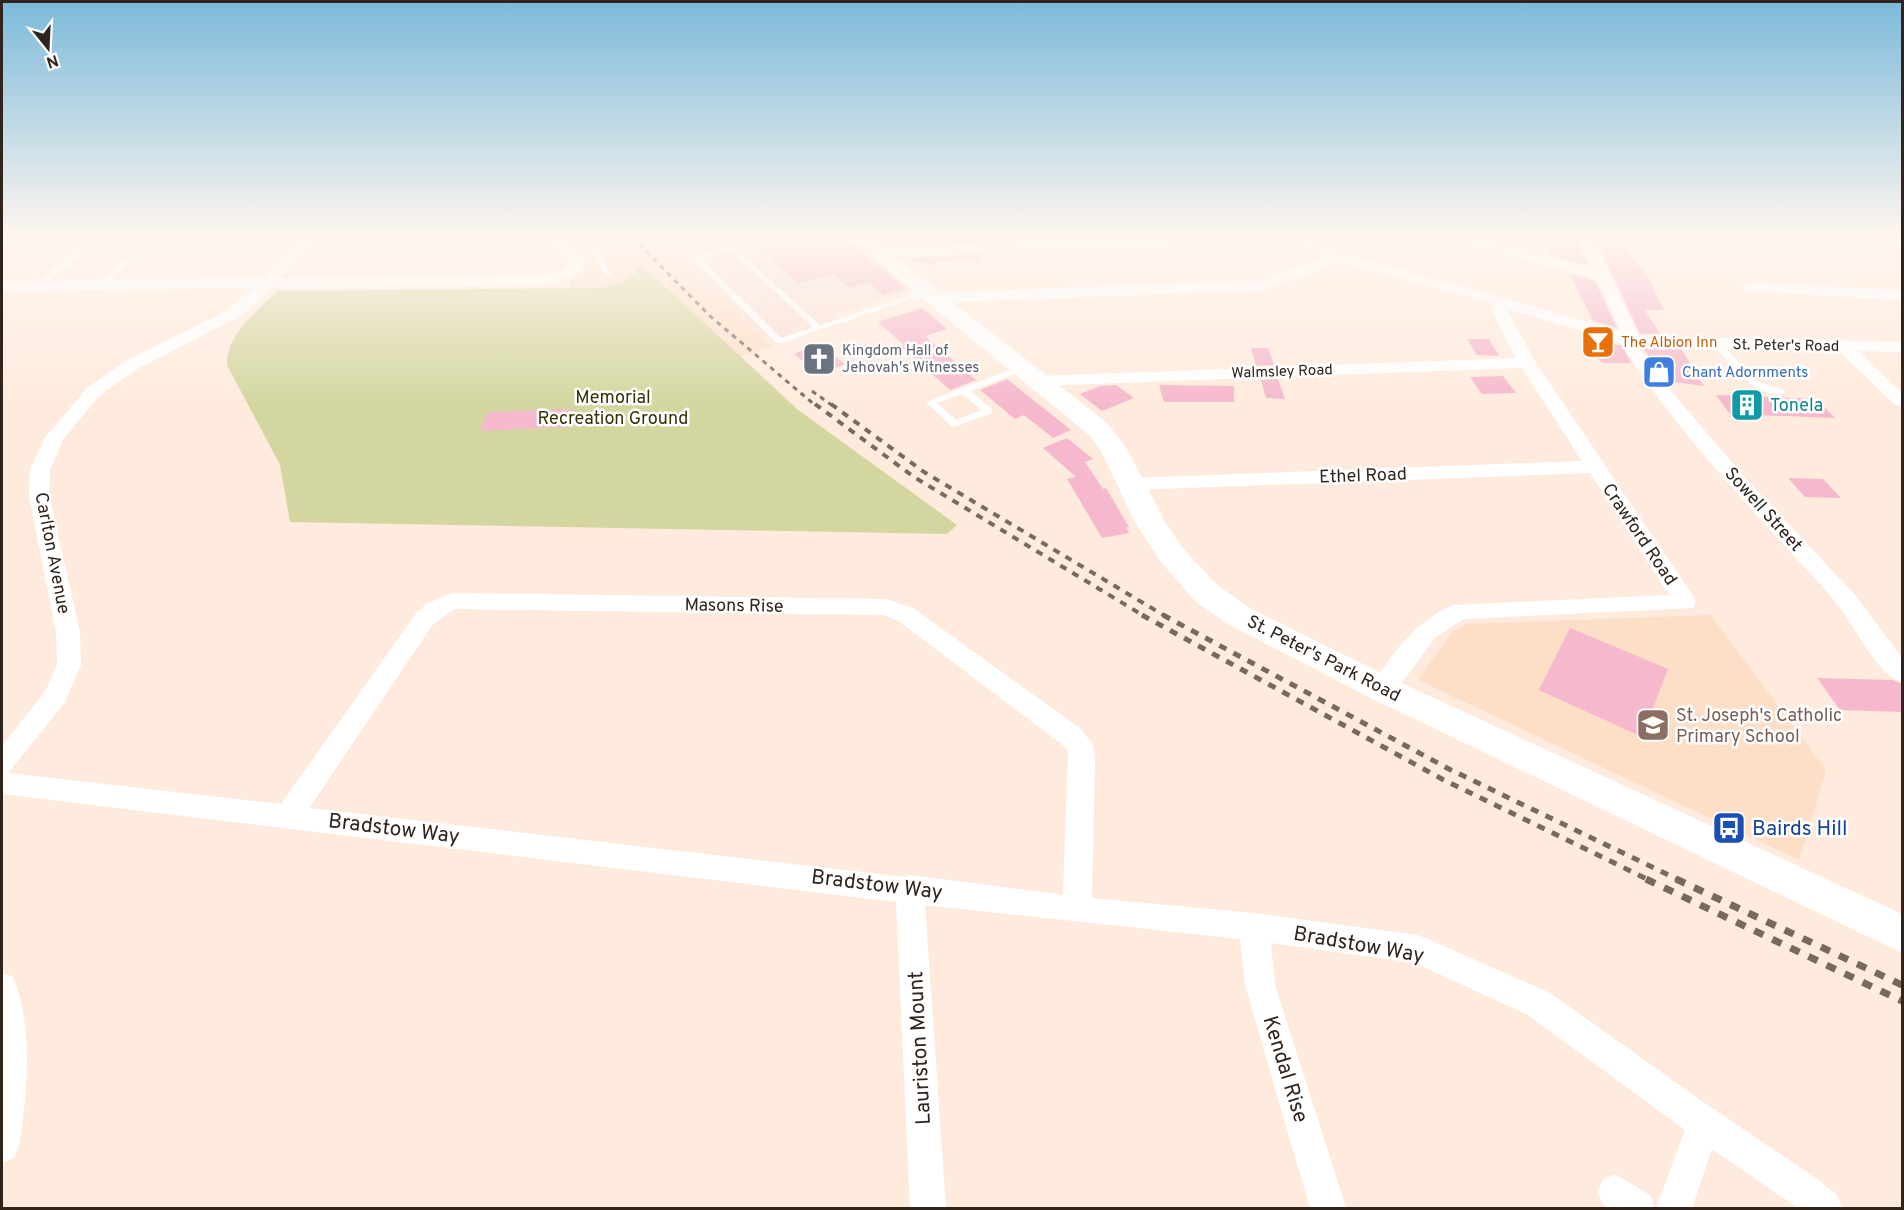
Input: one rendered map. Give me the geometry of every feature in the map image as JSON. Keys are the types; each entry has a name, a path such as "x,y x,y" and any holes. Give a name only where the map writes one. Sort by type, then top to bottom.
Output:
{"main road":[{"name":"St. Peter's Park Road","path":"926,293 1098,429 1114,448 1151,524 1171,554 1206,593 1237,615 1276,637 1383,689 1902,934"}],"street":[{"name":"Carlton Avenue","path":"2,764 56,695 69,665 68,632 39,496 40,469 55,436 94,391 133,364 230,315 256,293"},
{"path":"929,296 1007,293"},
{"name":"St. Peter's Road","path":"1477,293 1633,341 1902,347"},
{"name":"Sowell Street","path":"1612,293 1633,341 1632,349 1653,381 1739,483 1847,600 1884,653 1902,673"},
{"path":"1755,293 1902,295"},
{"name":"Crawford Road","path":"1383,689 1412,649 1444,616 1461,611 1685,602 1527,363 1499,309 1502,300"},
{"path":"1844,346 1901,401"},
{"name":"Walmsley Road","path":"1030,374 1527,363"},
{"path":"1864,386 1886,387"},
{"name":"Ethel Road","path":"1132,484 1594,466"},
{"name":"Masons Rise","path":"288,816 425,618 452,601 891,608 901,612 933,634 1072,736 1080,746 1082,758 1077,910"},
{"name":"Bradstow Way","path":"2,783 910,888 1077,910 1254,927 1417,949 1539,1004 1704,1123 1804,1190 1824,1209"},
{"name":"Lauriston Mount","path":"910,888 928,1209"},
{"name":"Kendal Rise","path":"1254,927 1260,985 1328,1209"},
{"path":"2,988 7,1008 2,1146"},
{"path":"1674,1209 1704,1123"}],"lane":[{"path":"732,293 779,340 929,296"},
{"path":"782,293 818,327"},
{"path":"1717,344 1753,383 1781,392"},
{"path":"963,390 988,411 954,424 931,402 963,390 1030,374"}],"shaded area":[{"path":"672,293 716,293 773,346 739,357"},
{"path":"716,293 902,293 834,314 843,324 775,345"},
{"name":"St. Joseph's Catholic Primary School","path":"1710,615 1826,770 1799,860 1418,680 1453,631 1467,624"}],"green space":[{"name":"Memorial Recreation Ground","path":"275,293 673,293 797,409 957,525 947,534 290,522 280,465 227,365 232,343 253,315"}],"building":[{"path":"1580,293 1601,293 1617,328 1593,321"},
{"path":"1621,293 1656,293 1664,310 1645,310 1660,334 1640,334"},
{"path":"922,308 947,329 925,336 976,380 950,390 900,346 904,345 878,322"},
{"path":"1587,335 1622,346 1631,363 1602,363 1585,344"},
{"path":"1467,339 1489,339 1499,356 1477,355"},
{"name":"Kingdom Hall of Jehovah's Witnesses","path":"818,344 845,364 820,374 794,354"},
{"path":"1251,348 1268,348 1274,365 1256,366"},
{"path":"1643,348 1681,349 1704,386 1666,381"},
{"path":"1503,376 1516,393 1482,394 1470,377"},
{"path":"1007,379 1071,430 1053,438 1024,415 1015,419 980,390"},
{"path":"1278,379 1285,399 1266,398 1261,380"},
{"path":"1116,385 1134,398 1102,411 1080,394 1100,386"},
{"path":"1159,385 1234,386 1234,402 1164,402"},
{"path":"1716,395 1816,399 1835,418 1730,414"},
{"path":"574,409 568,427 480,431 488,412"},
{"path":"1067,438 1093,459 1085,462 1103,489 1106,488 1129,527 1126,527 1129,533 1102,538 1067,479 1076,477 1043,448"},
{"path":"1788,478 1823,479 1841,498 1805,497"},
{"path":"1570,628 1668,669 1642,737 1539,690"},
{"path":"1817,678 1893,680 1902,684 1902,712 1840,710"}],"railway":[{"path":"688,293 710,316 816,406"},
{"path":"812,391 833,406"},
{"path":"815,404 914,477 1144,616"},
{"path":"831,404 924,472 1165,616"},
{"path":"1142,615 1442,779 1649,880"},
{"path":"1163,615 1449,769 1679,880"},
{"path":"1646,879 1902,1001"},
{"path":"1676,879 1902,985"}],"place":[{"name":"The Albion Inn","path":"1598,342"},
{"name":"Kingdom Hall of Jehovah's Witnesses","path":"819,359"},
{"name":"Chant Adornments","path":"1659,372"},
{"name":"Tonela","path":"1747,405"},
{"name":"St. Joseph's Catholic Primary School","path":"1653,725"},
{"name":"Bairds Hill","path":"1729,828"}]}
